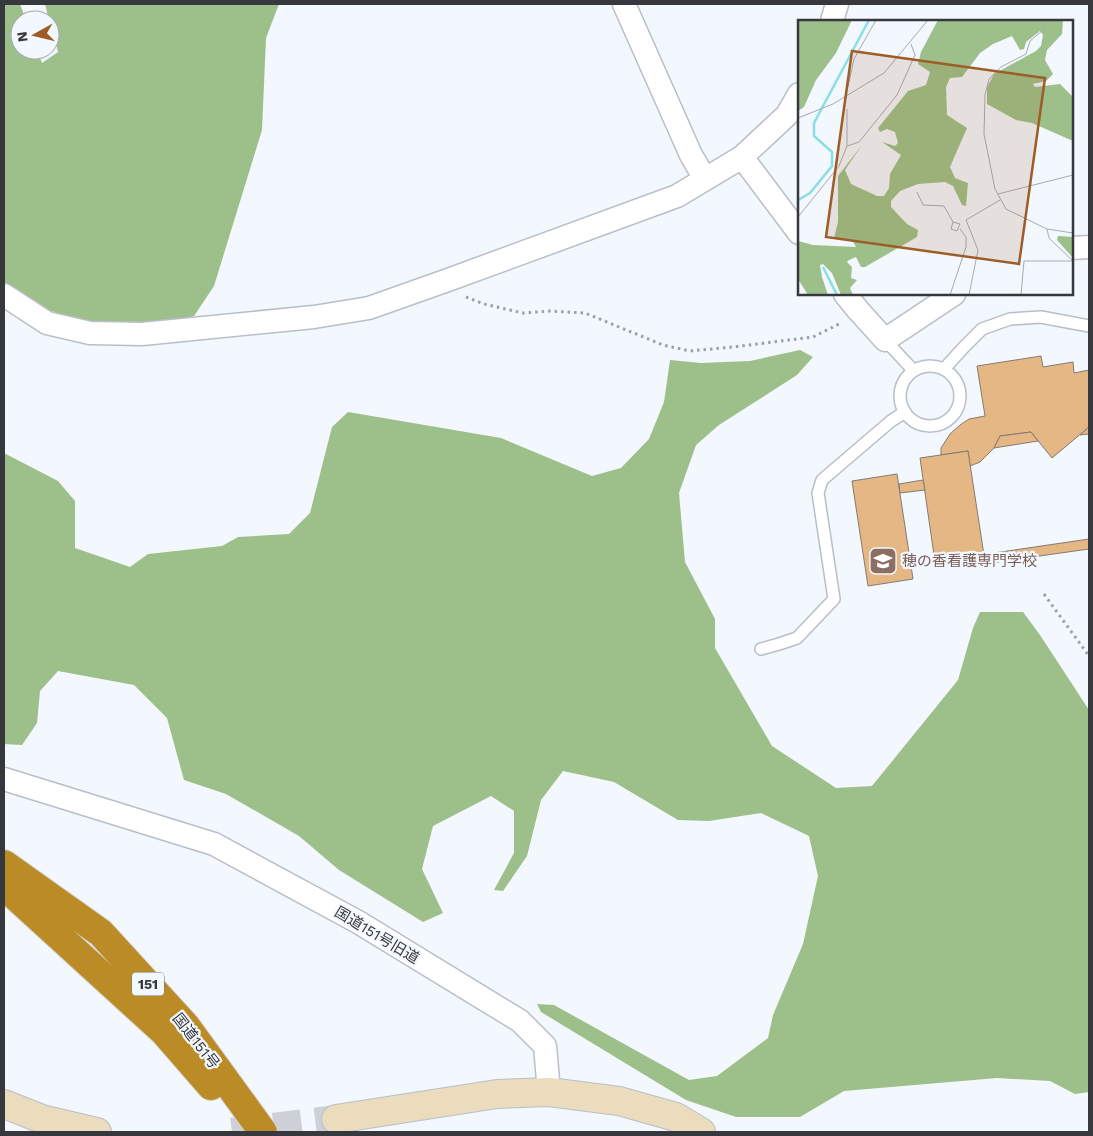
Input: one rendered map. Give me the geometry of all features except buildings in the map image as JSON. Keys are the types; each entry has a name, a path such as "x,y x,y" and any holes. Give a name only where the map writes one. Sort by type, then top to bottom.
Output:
{"highway":[{"name":"国道151号","path":"4,864 101,933 186,1026 263,1132"},
{"name":"国道151号","path":"4,886 164,1032 251,1132"}],"street":[{"path":"624,4 691,155 705,179"},
{"path":"832,20 837,4"},
{"path":"4,295 46,323 90,334 142,334 314,317 369,308 678,196 742,157 787,115 798,96"},
{"path":"742,157 798,232"},
{"path":"1073,248 1089,247"},
{"path":"852,302 885,340 952,295"},
{"name":"国道151号旧道","path":"4,779 214,844 358,922 520,1021 545,1046 549,1092"},
{"path":"336,1119 497,1094 549,1092 619,1101 676,1117 701,1132"},
{"path":"4,1104 42,1119 97,1132"}],"lane":[{"path":"944,369 982,329 1010,319 1041,317 1089,326"},
{"path":"885,340 913,370"},
{"path":"924,366 944,369 958,384 960,394 958,405 954,414 946,421 938,425 928,426 919,424 905,412 900,394 902,385 913,370 924,366"},
{"path":"761,648 797,638 834,599 818,494 822,480 891,421 905,412"}],"path":[{"path":"448,280 457,294 484,304 523,313 586,313 664,344 690,350 733,347 813,337 840,324 852,302"},
{"path":"1044,594 1089,656"}],"green space":[{"path":"4,4 20,4 22,10 10,10 10,60 41,60 42,63 46,60 60,60 60,10 46,10 45,4 279,4 266,38 262,130 214,286 194,316 147,329 94,327 17,298 4,286"},
{"path":"800,350 813,357 797,375 719,425 696,445 679,493 685,562 715,619 715,648 772,746 836,788 872,786 958,680 973,628 980,612 1023,612 1089,710 1089,1092 1075,1094 1050,1081 997,1078 844,1091 800,1117 736,1117 686,1100 541,1012 537,1004 554,1005 689,1080 717,1076 768,1038 773,1015 803,944 818,876 809,836 761,813 709,821 678,820 614,782 563,771 541,800 527,856 503,891 494,890 514,853 514,811 491,796 433,826 422,869 443,913 423,922 339,870 299,836 226,794 184,780 167,718 134,685 58,671 40,691 37,723 22,745 4,744 4,453 58,481 75,501 75,548 130,567 148,554 222,546 238,537 289,534 310,513 332,427 348,412 501,438 592,476 621,468 649,439 664,402 670,360 701,363 750,361"}],"tunnel":[{"path":"232,1132 336,1119"}],"place":[{"name":"穂の香看護専門学校","path":"883,561"}]}
